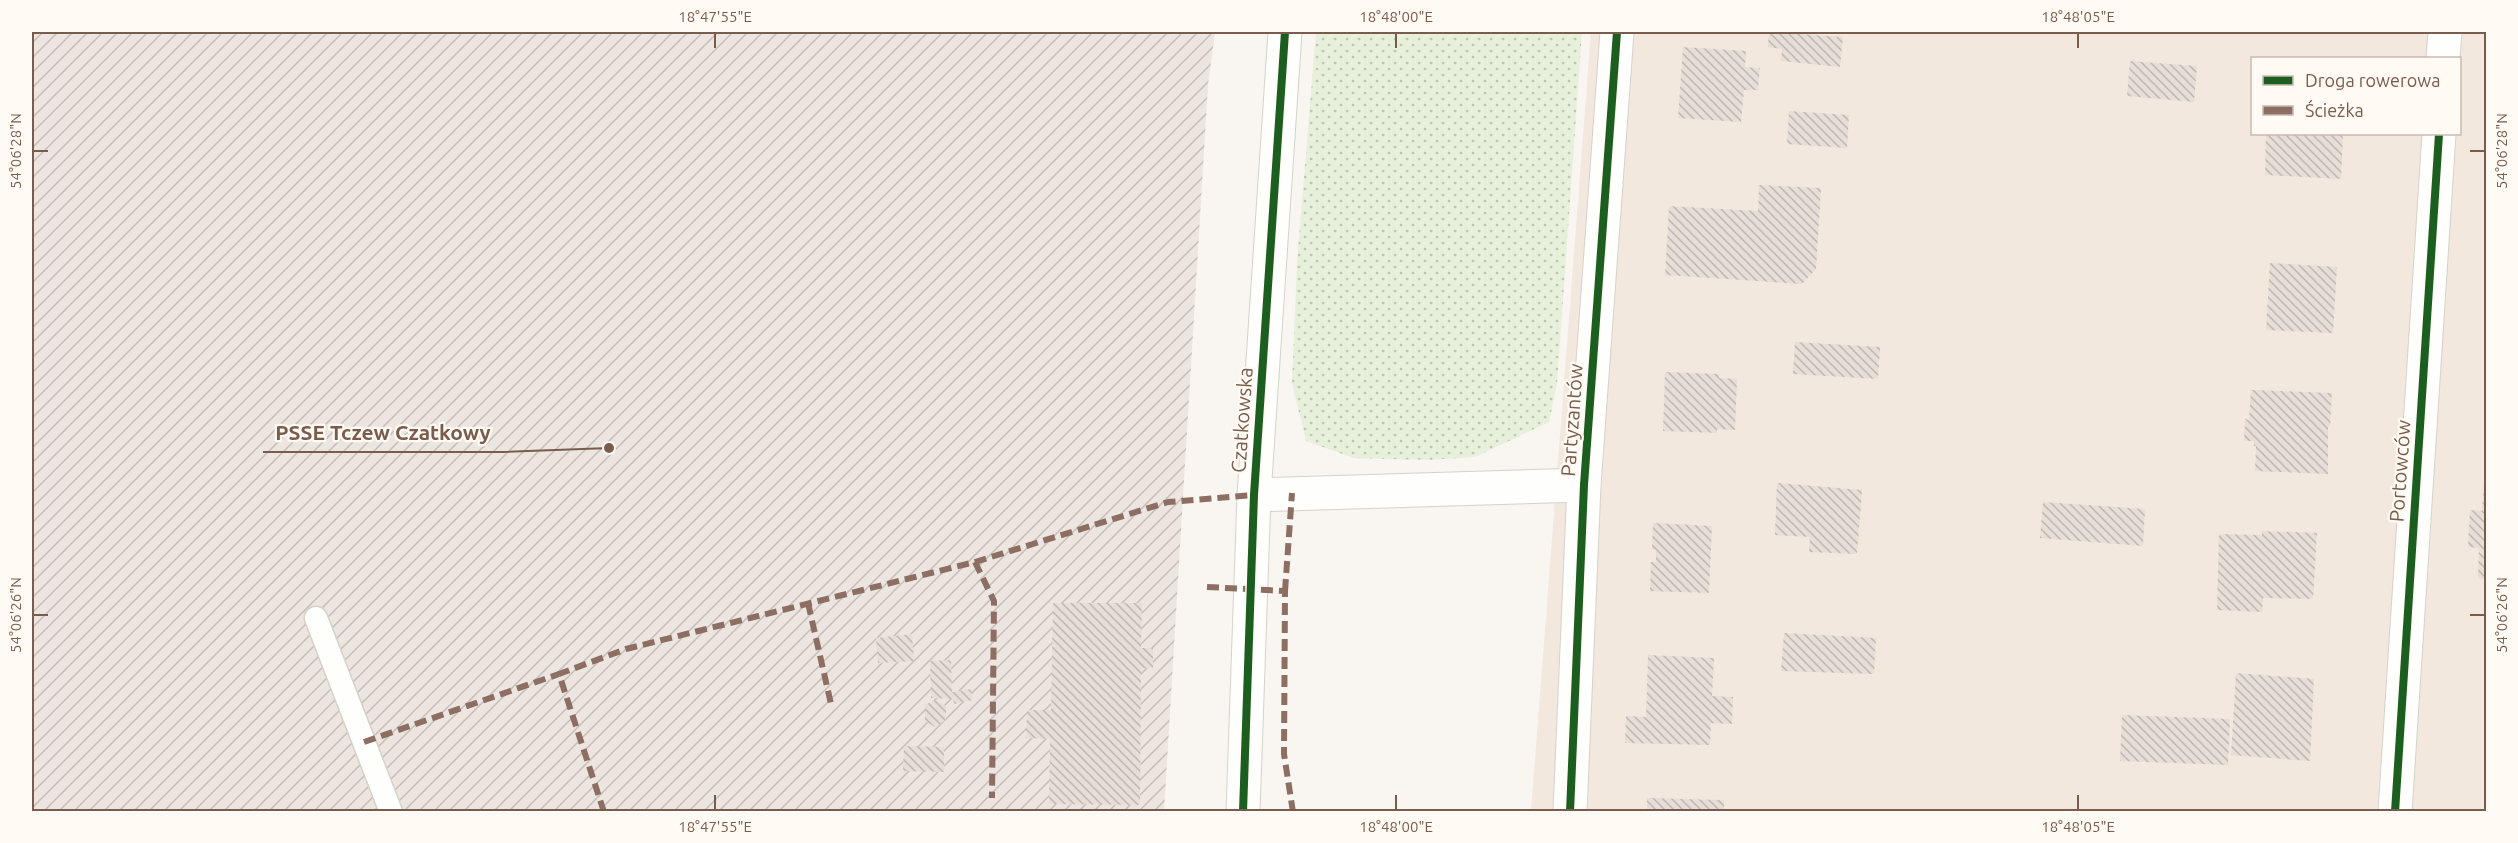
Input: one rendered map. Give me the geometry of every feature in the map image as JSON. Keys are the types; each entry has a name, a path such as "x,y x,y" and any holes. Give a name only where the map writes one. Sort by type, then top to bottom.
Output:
{"street":[{"name":"Czatkowska","path":"1243,812 1254,495 1285,32"},
{"name":"Partyzantów","path":"1570,812 1584,485 1617,32"},
{"path":"2443,57 2445,32"},
{"name":"Portowców","path":"2395,812 2439,135"},
{"name":"Partyzantów","path":"1254,495 1584,485"}],"lane":[{"path":"316,618 391,812"}],"shaded area":[{"path":"32,32 1215,32 1208,85 1164,811 32,811"},
{"path":"1591,32 2486,32 2486,811 1531,812"}],"green space":[{"path":"1316,32 1582,32 1557,384 1549,422 1475,457 1428,460 1354,458 1306,441 1292,383 1297,262"}],"building":[{"path":"1769,32 1843,37 1840,67 1781,61 1782,49 1768,47"},
{"path":"1683,47 1746,51 1745,67 1760,68 1758,90 1744,90 1741,122 1678,118"},
{"path":"2130,61 2197,66 2194,102 2127,96"},
{"path":"1789,111 1849,115 1847,148 1787,144"},
{"path":"2266,135 2343,135 2341,179 2265,175"},
{"path":"1759,185 1821,188 1816,269 1802,284 1665,275 1669,206 1758,211"},
{"path":"2270,263 2337,267 2333,333 2266,330"},
{"path":"1795,342 1880,347 1878,379 1793,374"},
{"path":"1665,372 1719,374 1719,378 1737,379 1735,430 1717,429 1717,433 1663,431"},
{"path":"2251,390 2332,393 2330,427 2328,427 2328,474 2255,471 2256,446 2254,446 2254,441 2244,441 2245,419 2249,420"},
{"path":"1777,483 1862,490 1857,554 1809,552 1810,537 1775,535"},
{"path":"2484,483 2486,483 2486,579 2478,578 2479,548 2468,547 2470,510 2482,511"},
{"path":"2043,502 2145,509 2143,546 2040,538"},
{"path":"1653,523 1712,526 1709,593 1650,591 1651,562 1656,562 1656,550 1652,549"},
{"path":"2262,531 2317,533 2313,599 2263,598 2262,612 2217,610 2219,534 2262,535"},
{"path":"1053,603 1142,603 1141,648 1153,648 1153,668 1141,668 1140,805 1049,804 1050,739 1026,738 1027,710 1051,710"},
{"path":"1784,633 1876,638 1874,674 1781,671"},
{"path":"912,634 914,661 878,663 876,638"},
{"path":"1648,655 1714,658 1712,696 1733,697 1732,724 1711,723 1710,745 1625,743 1626,716 1646,717"},
{"path":"951,660 952,692 971,689 973,700 954,704 953,699 931,698 930,661"},
{"path":"2236,673 2314,679 2310,761 2231,755"},
{"path":"935,700 946,706 946,720 935,727 925,721 925,705"},
{"path":"2122,715 2230,719 2228,765 2120,761"},
{"path":"904,746 944,747 944,772 903,771"},
{"path":"1647,798 1724,800 1724,812 1647,812"}],"marked path":[{"path":"1285,591 1292,493"},
{"path":"604,812 559,674 626,649 975,562 1168,502 1254,495"},
{"path":"975,562 994,601 992,798"},
{"path":"1207,587 1285,591 1284,754 1293,812"},
{"path":"808,603 831,704"},
{"path":"364,742 559,674"}],"cycle path":[{"path":"1243,812 1254,495 1285,32"},
{"path":"1570,812 1584,485 1617,32"},
{"path":"2395,812 2439,135"}],"place":[{"name":"PSSE Tczew Czatkowy","path":"609,448"}]}
